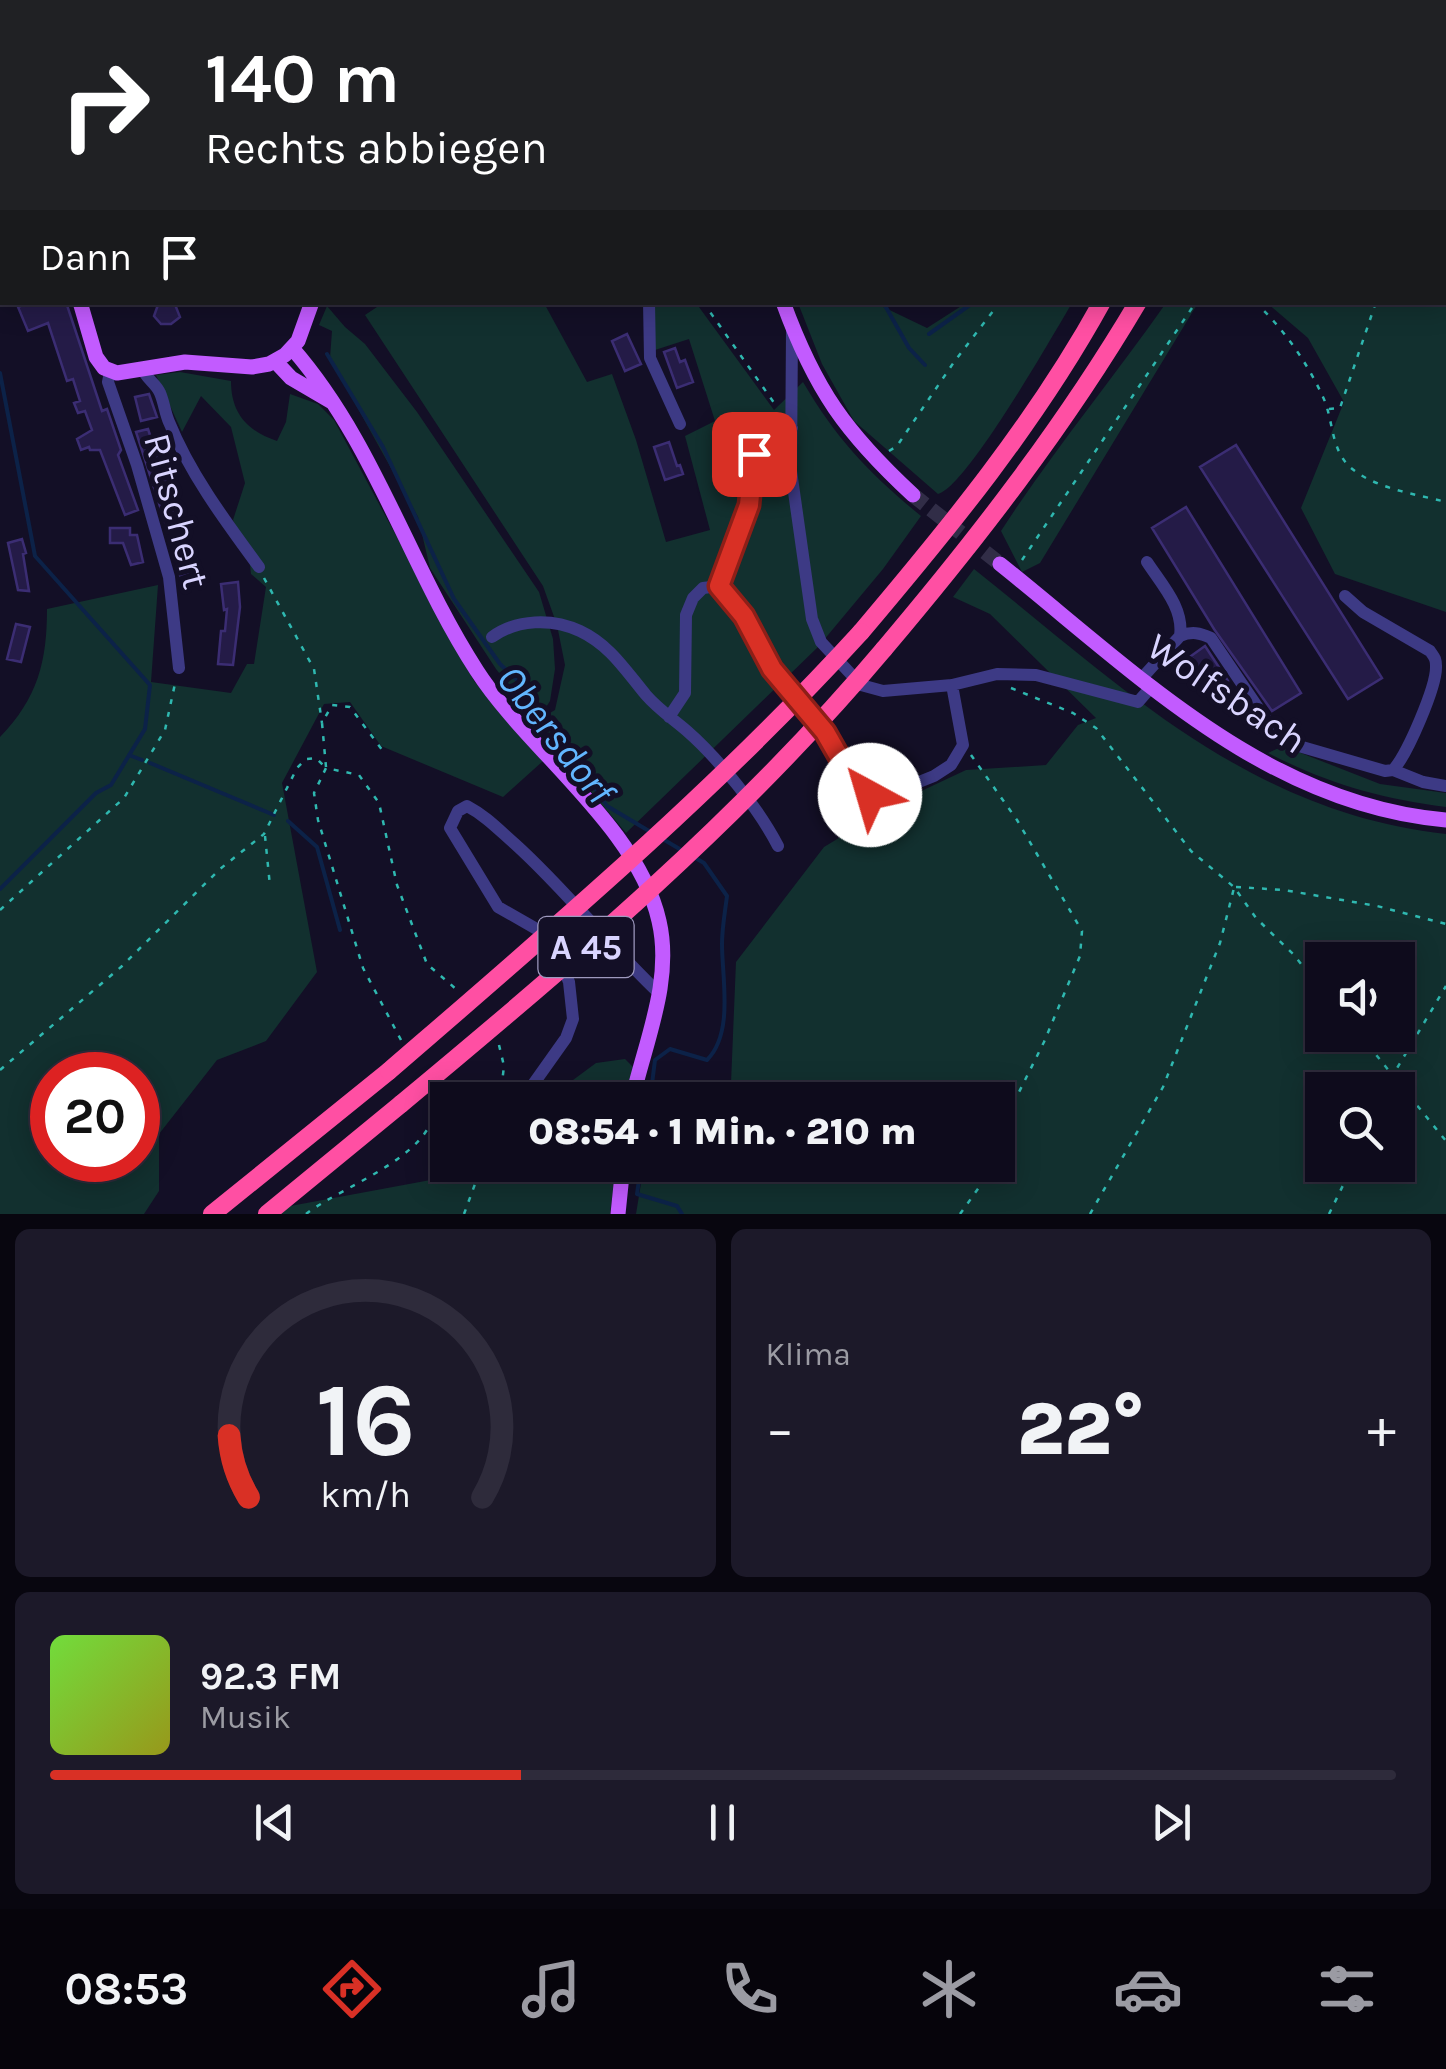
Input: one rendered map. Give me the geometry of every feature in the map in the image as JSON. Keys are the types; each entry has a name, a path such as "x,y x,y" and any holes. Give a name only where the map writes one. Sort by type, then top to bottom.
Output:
{"highway":[{"name":"A 45","path":"212,1214 389,1071 677,820 771,729 861,632 947,530 1000,460 1100,305"},
{"name":"A 45","path":"266,1214 529,998 699,845 824,721 1024,477 1098,370 1136,305"}],"main road":[{"path":"81,305 96,358 110,372 185,362 252,368 275,361 292,348 303,332 311,305"},
{"path":"784,305 814,377 837,416 875,460 913,495"},
{"path":"292,348 336,404 478,672 599,816 638,869 659,921 663,946 660,994 637,1082"},
{"path":"275,361 292,378 336,404"},
{"name":"Wolfsbach","path":"1006,569 1237,748 1292,778 1384,812 1446,820"},
{"path":"618,1214 621,1182"}],"street":[{"path":"650,305 650,358 680,424"},
{"path":"792,326 791,470 812,618 821,642 861,684 883,691 952,685 997,674 1036,675 1138,702 1147,682 1180,636 1182,624 1178,610 1147,562"},
{"path":"142,368 158,388 168,421 187,457 259,567"},
{"name":"Ritschert","path":"110,372 108,382 137,465 169,578 179,668"},
{"path":"719,586 749,505 754,454 764,435 792,428"},
{"path":"669,717 684,693 686,615 693,598 703,588 719,586"},
{"path":"719,586 744,616 772,669 825,732 857,788 870,795 888,794 951,765 963,745 952,685"},
{"path":"1344,596 1363,612 1430,651 1436,662 1435,676 1410,746 1392,770"},
{"path":"492,637 504,628 534,622 583,632 622,662 645,694 690,733 765,820 778,846"},
{"path":"1180,636 1195,632 1212,638 1270,728 1285,742 1446,786"},
{"path":"535,1082 566,1038 573,1019 569,982 547,938 498,906 450,828 458,811 467,806 484,814 553,878 616,953 660,994"}],"path":[{"path":"705,305 792,428"},
{"path":"875,460 897,446 998,305"},
{"path":"1006,569 1194,305"},
{"path":"1258,305 1286,335 1327,408 1334,442 1349,466 1376,483 1446,502"},
{"path":"1327,408 1340,408 1375,305"},
{"path":"259,567 314,668 326,768 314,792 318,820 363,968 401,1040"},
{"path":"0,910 124,798 165,730 179,668"},
{"path":"997,674 1007,686 1074,713 1096,728 1191,851 1234,886 1256,918 1305,969"},
{"path":"322,723 332,705 350,707 386,755"},
{"path":"963,745 1018,820 1082,931 1080,956 1015,1100"},
{"path":"0,1070 121,966 220,869 264,834 297,768 306,759 316,758 326,768 358,774 379,802 397,886 426,964 466,998"},
{"path":"264,834 270,886"},
{"path":"1234,886 1340,900 1446,924"},
{"path":"1090,1214 1163,1087 1220,943 1234,886"},
{"path":"1375,1052 1392,1072 1446,986"},
{"path":"496,1036 504,1066 502,1082"},
{"path":"306,1214 406,1155 424,1137 436,1116 436,1096 427,1082"},
{"path":"1415,1101 1446,1141"},
{"path":"464,1214 476,1182"},
{"path":"960,1214 983,1182"},
{"path":"1329,1214 1345,1182"}],"green space":[{"path":"380,305 545,305 587,382 612,374 666,542 710,530 685,436 715,421 689,339 655,350 653,305 697,305 774,410 803,382 856,455 921,516 818,647 626,833 533,723 555,710 565,665 557,625 543,586 365,315"},
{"path":"799,305 879,305 927,328 963,305 1071,305 988,439 951,485 938,494 854,421 822,364"},
{"path":"1165,305 1197,305 1040,563 1022,572 1001,531"},
{"path":"1269,305 1446,305 1446,612 1335,574 1301,508 1344,402 1308,338"},
{"path":"327,306 365,344 417,412 539,592 553,639 555,669 550,701 541,715 523,703 496,669 430,568 418,517 330,358 332,331 319,325"},
{"path":"180,372 231,381 234,402 243,419 257,432 277,441 286,422 290,394 318,404 334,420 474,681 543,761 503,797 381,746 350,702 324,704 282,783 317,972 266,1041 217,1060 160,1133 160,1052 30,1052 30,1182 159,1182 159,1191 144,1214 0,1214 0,737 23,708 38,678 47,609 158,585 151,682 231,693 247,664 254,664 266,587 251,574 249,556 233,520 245,483 231,427 201,396 182,432 156,375"},
{"path":"974,569 1136,699 1249,772 1310,800 1375,821 1446,834 1446,1214 636,1214 641,1182 1015,1182 1015,1082 731,1082 736,962 824,847 900,801 966,770 1046,765 1078,725 1096,718 990,614 953,597"},
{"path":"1283,746 1380,784 1446,793 1446,807 1354,788 1268,753"},
{"path":"625,1059 633,1067 630,1082 570,1082 596,1063"},
{"path":"430,1180 614,1182 610,1214 277,1214 285,1207"}],"building":[{"path":"67,305 102,411 107,409 138,510 125,515 100,450 81,450 77,439 92,430 85,411 78,413 74,403 80,401 73,379 67,381 48,323 28,331 18,307"},
{"path":"158,305 175,305 180,317 171,324 161,324 154,316"},
{"path":"627,334 641,364 625,371 612,341"},
{"path":"675,348 680,362 685,360 693,382 677,388 664,352"},
{"path":"149,394 157,417 141,421 135,397"},
{"path":"148,429 163,475 171,473 175,484 171,485 171,496 180,523 167,528 136,432"},
{"path":"669,442 683,474 665,480 654,447"},
{"path":"1236,445 1382,678 1348,699 1200,467"},
{"path":"1186,507 1301,693 1272,711 1214,629 1152,528"},
{"path":"110,528 130,528 130,535 137,535 143,562 131,565 123,543 110,543"},
{"path":"22,539 29,591 18,590 8,543"},
{"path":"189,542 200,568 180,575 174,547"},
{"path":"238,582 240,607 233,665 218,664 227,609 224,610 221,584"},
{"path":"16,624 30,627 21,662 7,659"},
{"path":"1205,646 1228,681 1214,691 1191,656"}],"waterway":[{"name":"Wolfsbach","path":"885,305 909,348 925,365"},
{"path":"929,334 970,305"},
{"name":"Obersdorf","path":"327,354 383,447 454,599 500,664 534,696 530,706 535,716 554,728 607,806 649,831"},
{"path":"0,373 35,556 150,685 145,729 111,785 96,793 0,889"},
{"path":"129,755 142,760"},
{"path":"150,763 274,815"},
{"path":"288,821 317,847 340,930"},
{"name":"Obersdorf","path":"661,838 683,851"},
{"name":"Obersdorf","path":"652,1082 655,1060 670,1049 707,1060 721,1035 724,1020 722,938 727,896 704,863 692,856"},
{"name":"Obersdorf","path":"639,1182 637,1194 677,1206 682,1214"}],"tunnel":[{"path":"913,495 1000,564"}],"route":[{"path":"754,454 749,505 719,586 744,616 772,669 825,732 857,788 870,795"}]}
